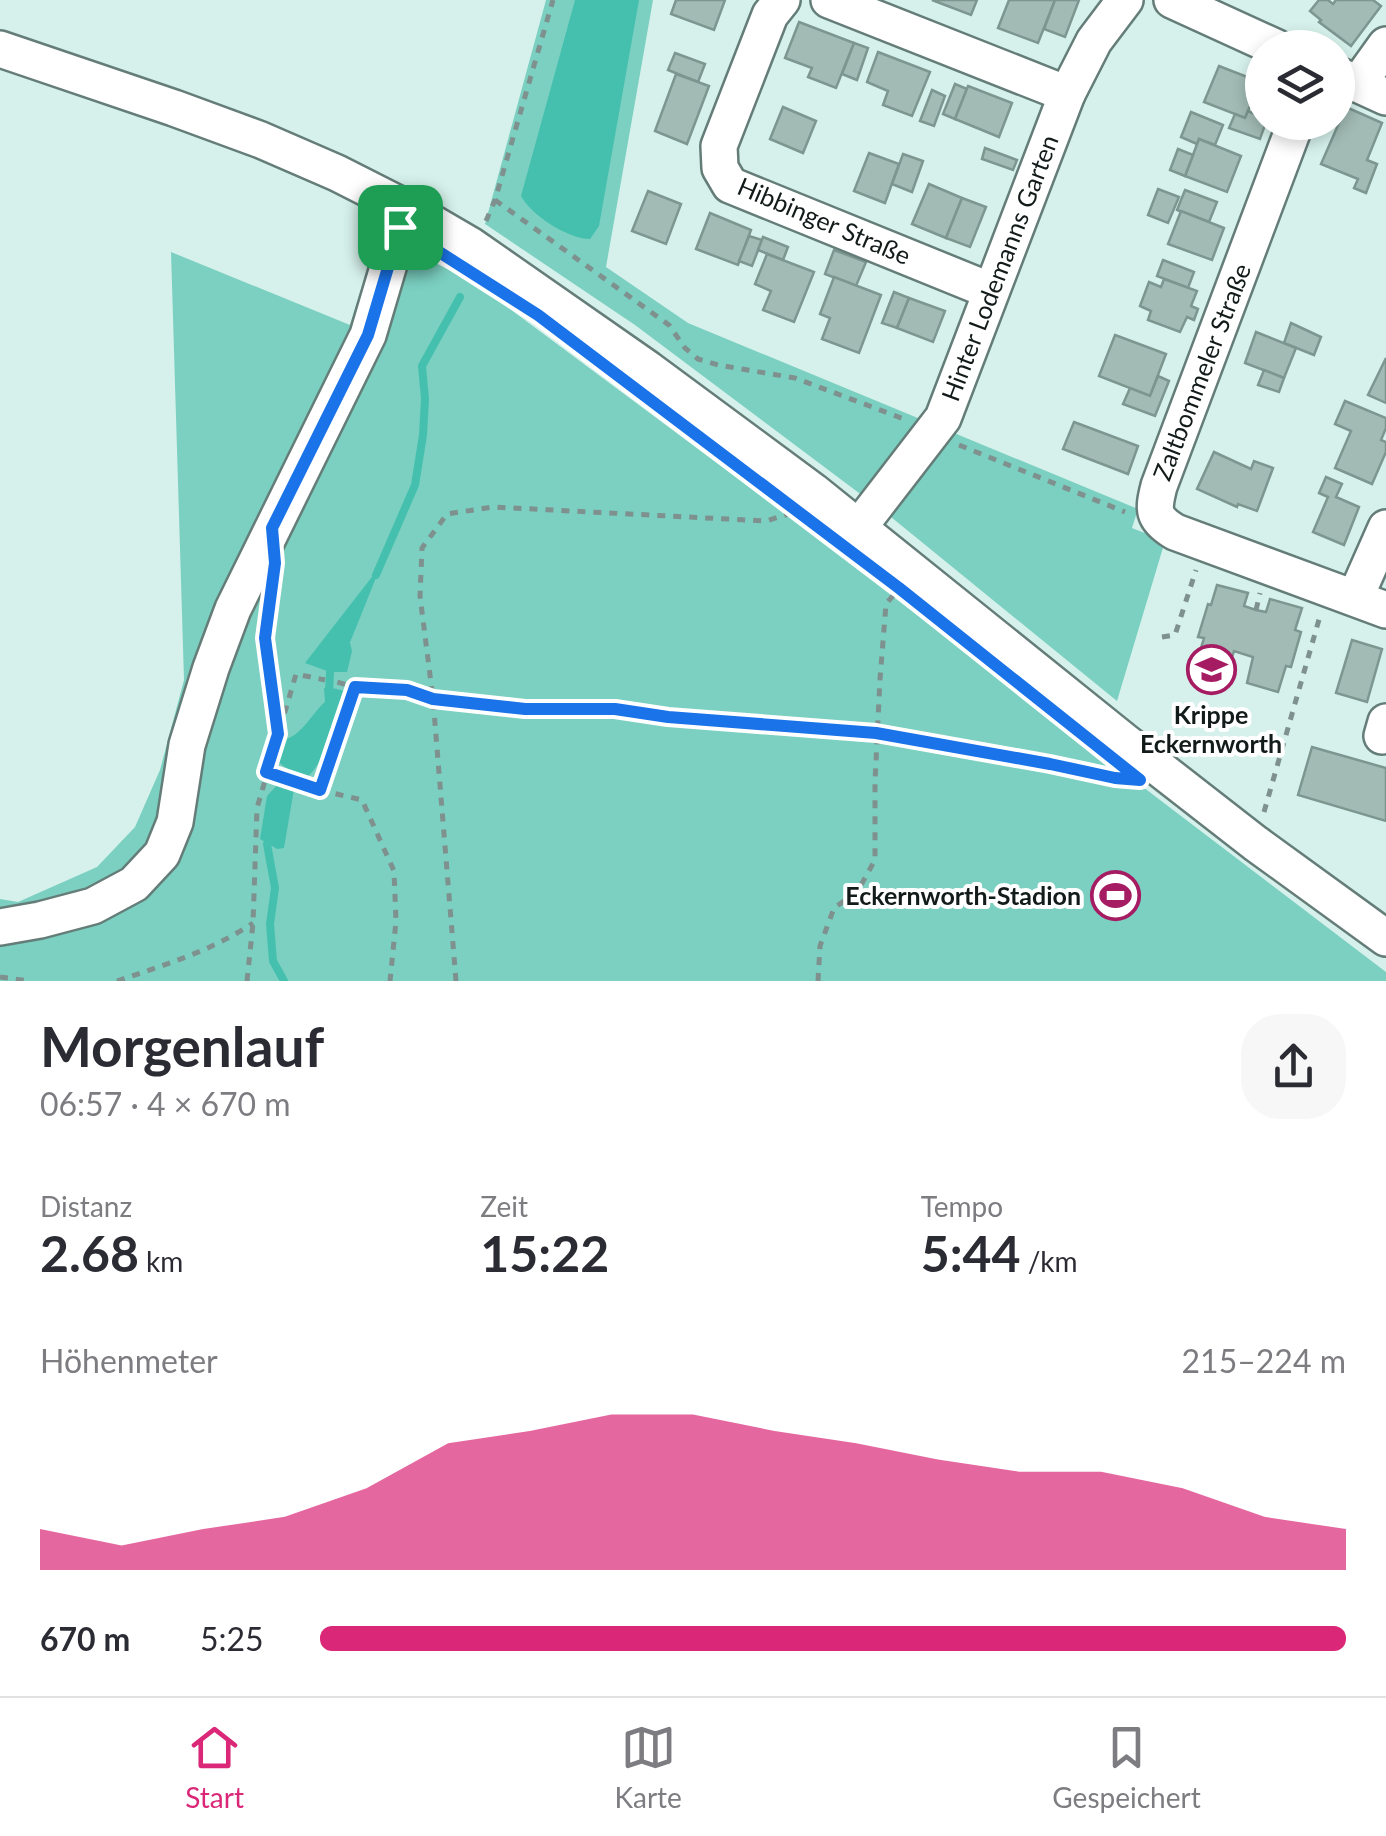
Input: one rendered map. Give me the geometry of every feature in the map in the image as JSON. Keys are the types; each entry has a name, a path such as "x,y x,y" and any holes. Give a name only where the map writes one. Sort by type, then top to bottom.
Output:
{"street":[{"name":"Hibbinger Straße","path":"782,0 770,15 719,146 720,168 730,186 992,290"},
{"path":"830,0 1067,94"},
{"name":"Hinter Lodemanns Garten","path":"859,528 942,418 1067,94 1094,40 1125,0"},
{"path":"1172,0 1245,33"},
{"path":"1360,85 1386,44"},
{"path":"0,49 261,140 336,173 470,244 648,368 859,528 1255,843 1386,938"},
{"name":"Zaltbommeler Straße","path":"1158,519 1154,506 1159,486 1289,140"},
{"path":"0,927 93,906 134,884 162,854 174,822 188,745 210,668 233,609 368,335 400,227 410,210"},
{"path":"1158,519 1174,532 1356,599 1386,528"}],"path":[{"path":"470,244 495,200 553,0"},
{"path":"495,200 669,326 698,359 796,378 909,422"},
{"path":"954,443 1134,515 1158,519"},
{"path":"456,981 433,699 420,596 422,548 447,514 493,506 766,521 798,511 783,500"},
{"path":"1162,638 1175,634 1204,543"},
{"path":"818,981 820,946 834,908 857,892 875,860 876,733 886,604 899,588"},
{"path":"269,598 265,638 278,734"},
{"path":"1255,843 1356,599"},
{"path":"247,981 257,808 296,674 355,687 407,690 433,699 525,709 615,709 908,737 1128,779"},
{"path":"320,790 355,687"},
{"path":"266,772 362,800 394,871 396,921 390,981"},
{"path":"117,981 182,959 252,923"},
{"path":"0,977 30,981"}],"shaded area":[{"path":"546,0 653,0 606,267 688,323 1138,509 1132,528 1165,541 1117,701 891,517 635,325 485,224"},
{"path":"575,0 639,0 599,226 590,239 551,225 521,196"},
{"path":"378,234 475,283 1386,972 1386,981 0,981 0,899 18,902 97,867 135,827 160,770 184,680 171,252 350,325","holes":["378,569 350,643 306,663"]},
{"path":"381,565 350,643 347,672 330,672 305,663"},
{"path":"324,688 345,691 348,696 332,740 306,779 277,761 286,739 302,728 325,702"},
{"path":"278,784 294,789 284,848 277,849 260,839 267,796"}],"building":[{"path":"676,0 725,0 714,30 671,14"},
{"path":"932,0 977,0 971,15"},
{"path":"1009,0 1055,0 1038,43 998,28"},
{"path":"1055,0 1079,0 1065,37 1044,29"},
{"path":"1319,0 1333,4 1336,0 1373,0 1381,6 1355,41 1355,30 1330,30 1310,11"},
{"path":"799,22 854,43 836,88 808,77 812,68 785,58"},
{"path":"854,43 868,48 857,80 842,74"},
{"path":"878,52 930,72 912,116 883,105 888,91 867,82"},
{"path":"675,53 705,64 698,82 668,70"},
{"path":"1219,66 1245,76 1245,118 1204,102"},
{"path":"676,74 709,86 687,144 655,131"},
{"path":"955,84 967,89 955,119 943,114"},
{"path":"968,86 1012,103 999,137 955,119"},
{"path":"932,90 945,96 934,126 920,121"},
{"path":"783,107 816,121 803,153 770,139"},
{"path":"1355,111 1382,123 1367,160 1377,164 1366,193 1354,188 1358,179 1321,164 1332,140 1355,140"},
{"path":"1191,112 1223,125 1215,145 1199,139 1197,144 1181,137"},
{"path":"1235,114 1245,118 1245,134 1229,128"},
{"path":"1199,139 1241,156 1227,192 1185,176"},
{"path":"985,148 1017,160 1013,170 982,159"},
{"path":"1178,149 1193,155 1185,176 1170,170"},
{"path":"869,153 899,164 885,203 854,191"},
{"path":"903,154 923,161 912,192 892,184"},
{"path":"929,184 962,198 946,238 912,224"},
{"path":"1158,189 1179,197 1168,223 1148,215"},
{"path":"1185,190 1217,202 1209,222 1177,210"},
{"path":"648,191 681,204 666,244 632,231"},
{"path":"962,198 986,207 970,247 946,238"},
{"path":"1181,211 1224,228 1212,260 1168,244"},
{"path":"710,213 751,230 738,265 696,249"},
{"path":"749,236 762,240 752,266 739,261"},
{"path":"763,237 788,247 783,260 758,250"},
{"path":"834,250 866,262 856,286 825,274"},
{"path":"767,254 814,272 794,322 763,310 771,291 755,284"},
{"path":"1163,260 1194,272 1188,288 1157,276"},
{"path":"834,277 881,295 859,353 822,339 830,318 820,314"},
{"path":"1164,279 1197,291 1191,306 1198,309 1194,320 1187,317 1180,332 1148,320 1151,311 1140,306 1149,282 1161,287"},
{"path":"894,292 909,298 897,328 882,323"},
{"path":"909,298 945,311 933,342 897,328"},
{"path":"1291,323 1321,337 1314,355 1284,343"},
{"path":"1256,332 1296,348 1284,378 1245,363"},
{"path":"1115,335 1166,354 1150,396 1099,376"},
{"path":"1386,358 1386,403 1368,395"},
{"path":"1264,370 1284,378 1279,392 1258,385"},
{"path":"1158,376 1169,381 1155,416 1123,404 1130,388 1150,396"},
{"path":"1345,401 1386,418 1381,440 1386,442 1386,452 1372,484 1335,468 1351,431 1335,424"},
{"path":"1074,422 1138,446 1128,474 1063,449"},
{"path":"1214,452 1251,469 1254,461 1273,468 1257,511 1238,504 1237,507 1197,489"},
{"path":"1326,477 1342,484 1336,497 1359,507 1344,545 1313,532 1328,497 1319,493"},
{"path":"1217,585 1248,593 1244,606 1256,610 1266,612 1270,599 1302,608 1295,630 1301,632 1291,667 1286,666 1278,692 1247,683 1253,657 1234,651 1226,677 1195,668 1204,638 1198,637"},
{"path":"1352,640 1382,649 1367,702 1336,693"},
{"path":"1312,747 1386,768 1386,821 1298,795"}],"waterway":[{"path":"376,575 415,485 423,435 422,366 460,297"},
{"path":"329,694 334,664"},
{"path":"284,793 297,765"},
{"path":"271,835 267,844 275,888 270,924 273,961 284,981"}],"place":[{"name":"Krippe Eckernworth","path":"1211,669"},
{"name":"Eckernworth-Stadion","path":"1116,896"}],"route":[{"path":"400,227 538,315 899,588 1140,780 876,733 668,717 615,709 525,709 433,699 407,690 355,687 320,790 266,772 278,734 265,638 275,563 272,528 368,335 400,227"}]}
